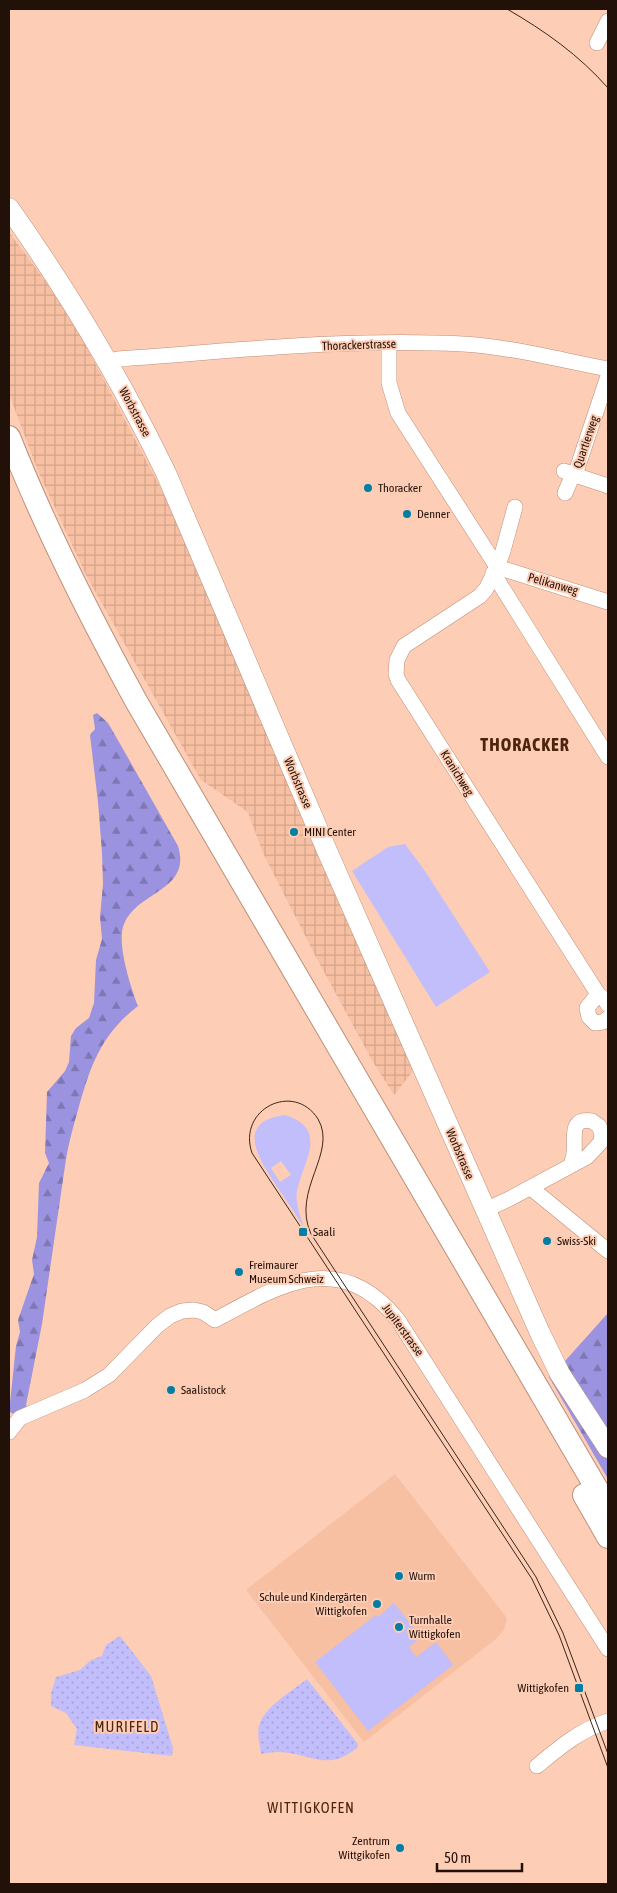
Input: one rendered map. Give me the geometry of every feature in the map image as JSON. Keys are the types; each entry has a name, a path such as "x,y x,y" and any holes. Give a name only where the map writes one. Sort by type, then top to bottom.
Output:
{"highway":[{"path":"9,437 62,559 136,701 608,1508"},
{"path":"9,476 66,599 143,741 608,1537"}],"main road":[{"name":"Worbstrasse","path":"9,208 75,306 109,362 166,473 260,696 554,1364 608,1448"}],"street":[{"path":"596,44 608,21"},
{"path":"388,343 389,383 398,413 608,757"},
{"name":"Thorackerstrasse","path":"109,362 118,359 274,348 388,343 463,344 485,346 608,369"},
{"name":"Quartierweg","path":"608,376 569,473 608,486"},
{"path":"565,493 571,479 569,473"},
{"name":"Kranichweg","path":"515,507 503,551 486,589 480,596 404,646 397,660 396,674 401,686 603,1000 587,1008 589,1018 595,1023 602,1022 608,1018"},
{"name":"Pelikanweg","path":"495,570 608,602"},
{"path":"485,1210 531,1188 571,1165"},
{"path":"531,1188 608,1251"},
{"name":"Jupiterstrasse","path":"9,1432 20,1418 85,1390 109,1376 156,1326 176,1313 189,1310 200,1311 215,1320 261,1295 298,1282 330,1278 352,1283 377,1297 398,1320 608,1649"},
{"path":"537,1766 584,1730 608,1721"}],"shaded area":[{"path":"9,232 49,286 85,344 168,502 417,1066 394,1095 373,1062 317,959 263,853 249,815 245,810 201,780 86,575 38,471 9,394"},
{"path":"405,844 425,871 490,972 436,1007 352,871 388,847"},
{"path":"285,1115 298,1121 306,1128 310,1137 308,1157 297,1190 298,1209 304,1228 264,1167 255,1144 255,1134 259,1126 269,1119","holes":["281,1161 291,1175 280,1182 271,1168"]},
{"name":"Schule und Kindergärten Wittigkofen","path":"395,1474 507,1618 504,1630 496,1639 364,1742 246,1590"},
{"path":"394,1603 421,1637 409,1647 416,1657 436,1642 453,1665 368,1731 315,1662 376,1615 378,1617"},
{"path":"120,1636 151,1676 173,1748 172,1756 74,1745 77,1729 66,1713 51,1706 51,1693 56,1677 80,1670 91,1660 102,1656 106,1645"},
{"path":"307,1679 358,1744 357,1748 348,1754 331,1760 282,1752 261,1754 258,1733 262,1719 272,1706"}],"green space":[{"path":"97,713 108,723 178,846 180,861 177,873 170,882 140,904 124,924 122,932 123,954 128,977 138,1006 115,1028 99,1052 87,1080 76,1116 66,1159 42,1324 26,1405 29,1412 20,1416 9,1412 16,1346 20,1332 18,1320 34,1274 32,1260 37,1237 39,1183 49,1163 45,1153 47,1092 65,1071 69,1062 71,1036 76,1028 89,1018 94,1003 96,960 102,939 100,917 103,884 102,853 90,735 95,729 93,715"},
{"path":"608,1313 608,1479 549,1377"}],"tram line":[{"path":"507,9 561,44 608,88"},
{"path":"608,1754 563,1633 536,1577 311,1234 306,1218 306,1202 323,1145 323,1132 318,1119 308,1108 295,1102 283,1101 270,1105 260,1113 253,1124 250,1137 252,1153 532,1579 559,1635 608,1768"}],"place":[{"name":"Thoracker","path":"368,488"},
{"name":"Denner","path":"407,514"},
{"name":"MINI Center","path":"294,832"},
{"name":"Saali","path":"303,1232"},
{"name":"Swiss-Ski","path":"547,1241"},
{"name":"Freimaurer Museum Schweiz","path":"239,1272"},
{"name":"Saalistock","path":"171,1390"},
{"name":"Wurm","path":"399,1576"},
{"name":"Schule und Kindergärten Wittigkofen","path":"377,1604"},
{"name":"Turnhalle Wittigkofen","path":"399,1627"},
{"name":"Wittigkofen","path":"579,1688"},
{"name":"Zentrum Wittgikofen","path":"400,1848"}],"district":[{"name":"THORACKER","path":"525,745"},
{"name":"MURIFELD","path":"127,1727"},
{"name":"WITTIGKOFEN","path":"311,1808"}]}
